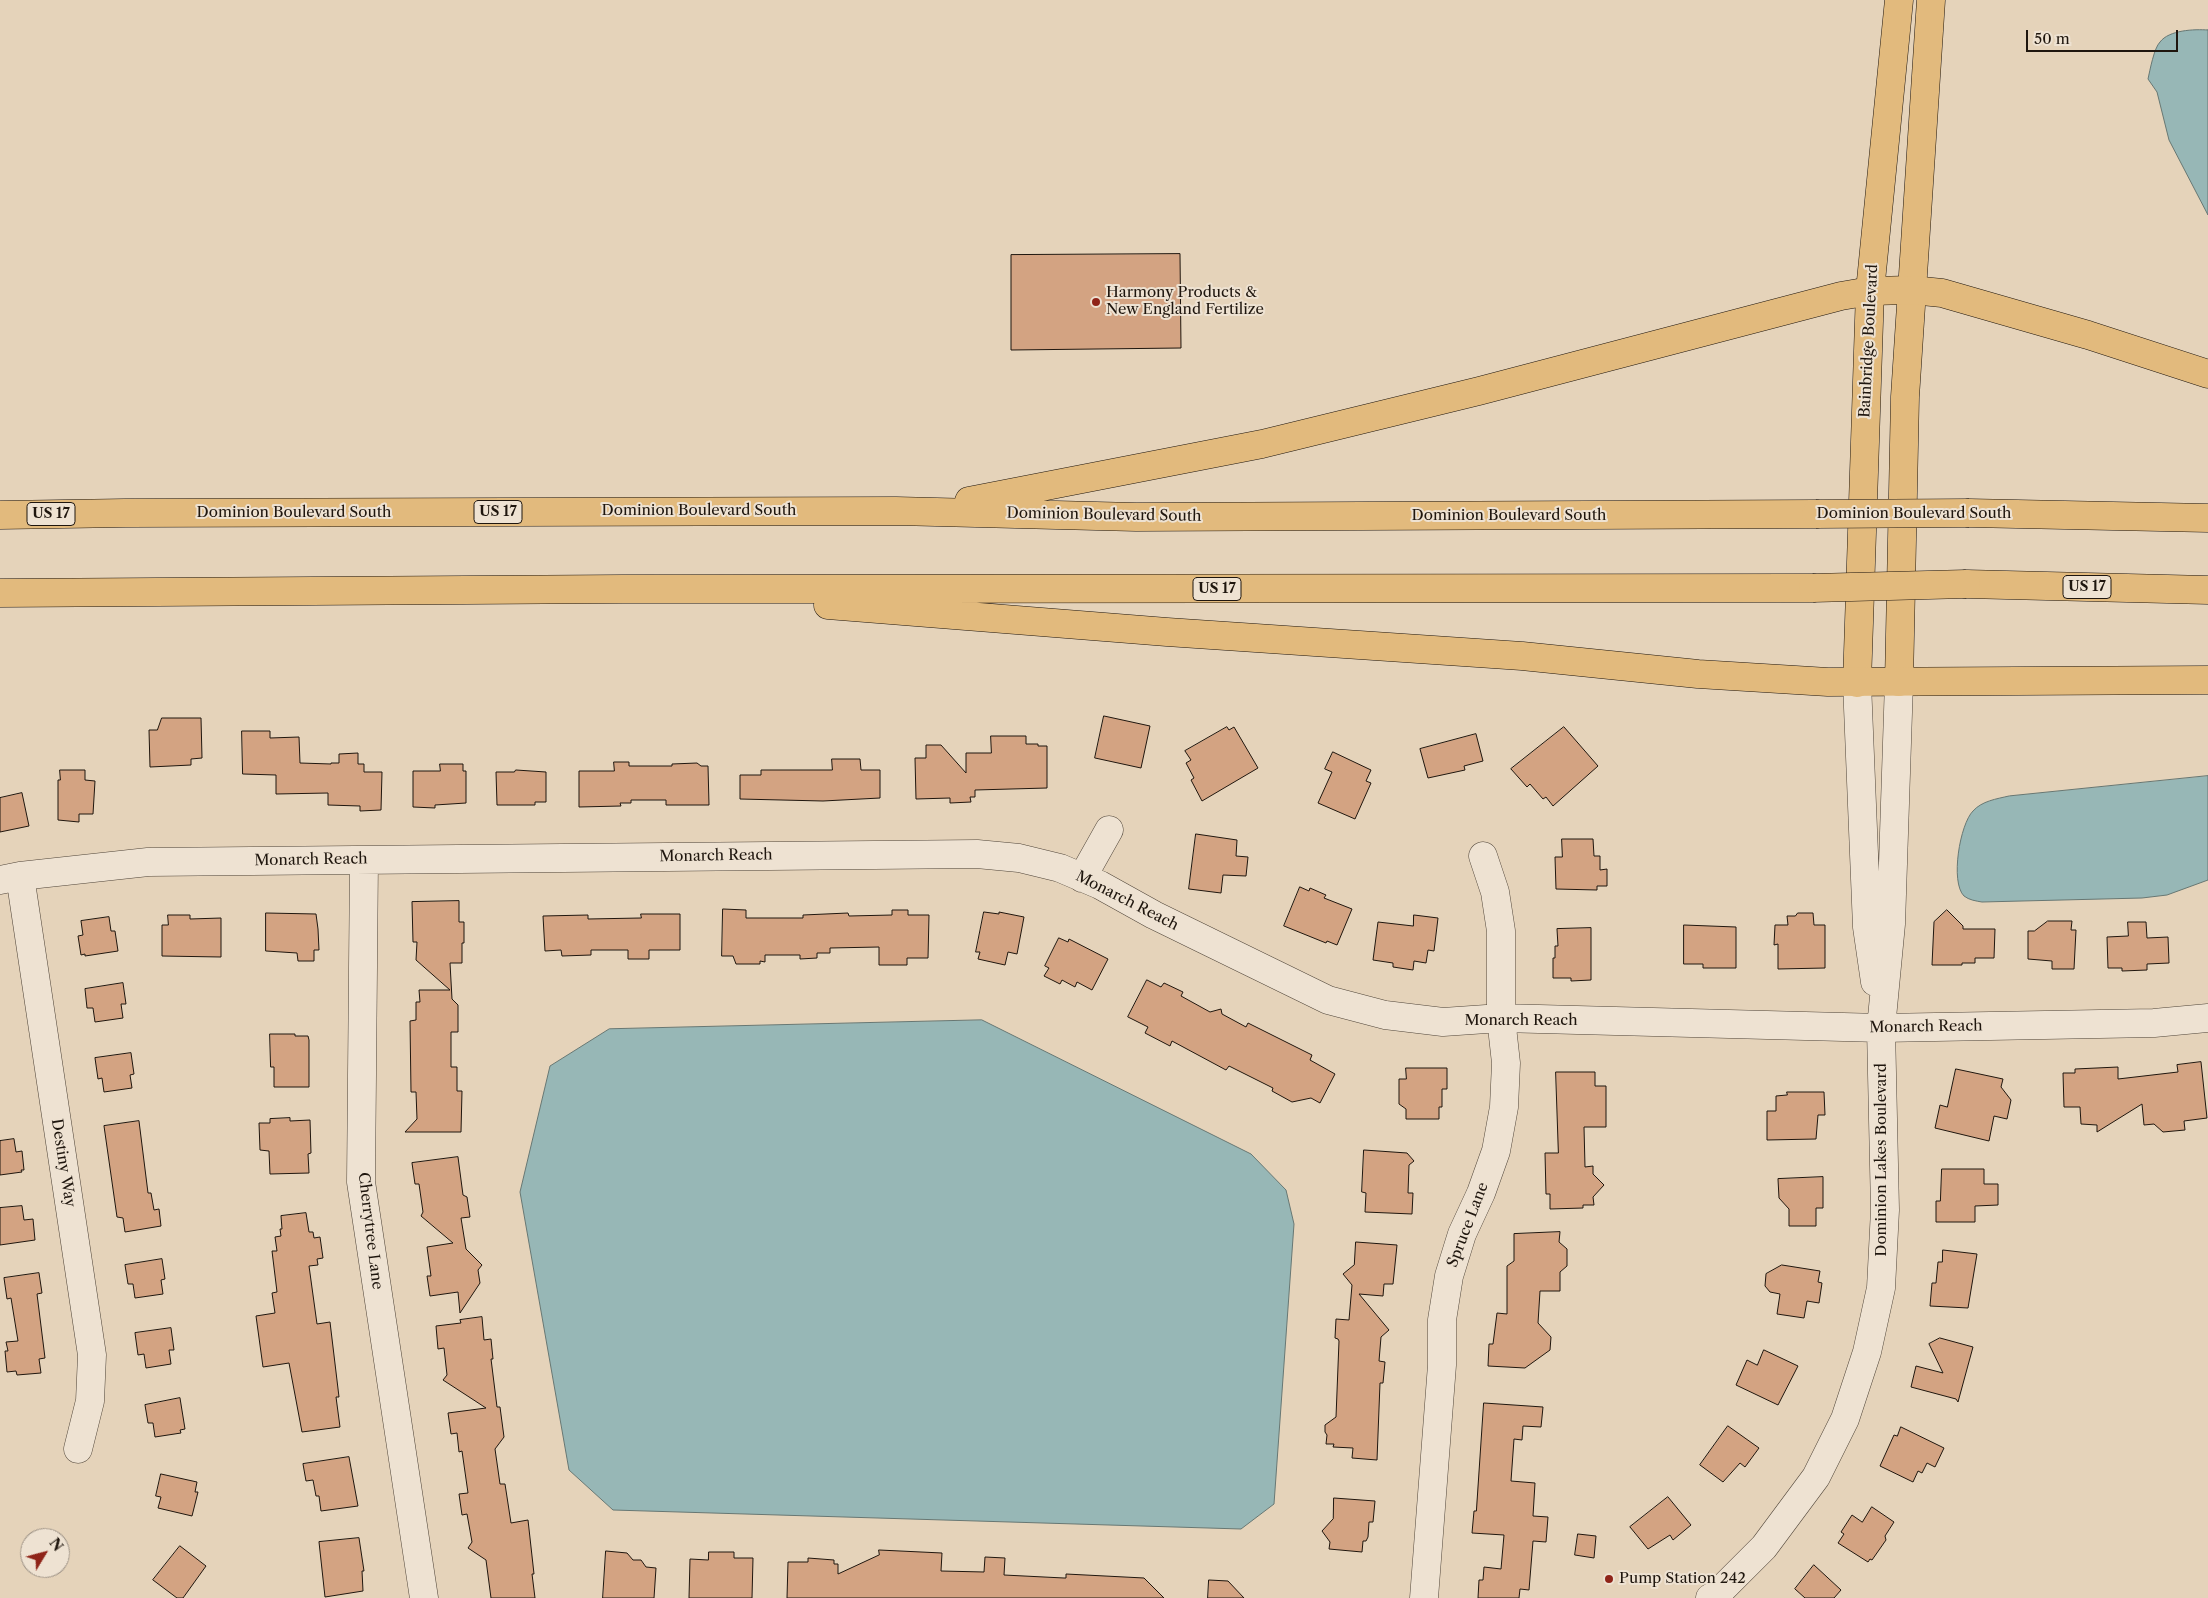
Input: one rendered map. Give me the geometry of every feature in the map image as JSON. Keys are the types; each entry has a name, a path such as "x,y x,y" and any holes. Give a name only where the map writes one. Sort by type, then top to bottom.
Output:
{"main road":[{"name":"Bainbridge Boulevard","path":"1858,683 1870,291 1898,0"},
{"path":"1899,682 1905,397 1931,0"},
{"path":"904,511 1262,444 1478,391 1841,296 1870,291 1912,290 1942,293 2088,335 2208,374"},
{"name":"Dominion Boulevard South","path":"0,516 125,513 904,511 1136,517 1969,513 2208,518"},
{"name":"US 17","path":"0,593 622,589 1813,588 1966,584 2208,590"},
{"path":"622,589 1177,633 1522,656 1698,674 1858,683 2208,680"}],"street":[{"name":"Dominion Lakes Boulevard","path":"1881,1028 1891,924 1899,682"},
{"name":"Dominion Lakes Boulevard","path":"1715,1597 1764,1547 1816,1477 1845,1419 1867,1352 1881,1288 1885,1210 1881,1028 1867,927 1858,683"},
{"path":"1082,878 1109,830"},
{"name":"Monarch Reach","path":"10,878 148,862 977,854 1019,858 1060,868 1100,884 1154,915 1328,1000 1384,1015 1443,1022 1501,1018 1881,1028 2154,1023 2208,1018"},
{"name":"Spruce Lane","path":"1424,1598 1442,1365 1442,1320 1449,1276 1460,1242 1481,1193 1498,1142 1504,1107 1506,1063 1501,1018 1501,931 1495,892 1483,856"},
{"name":"Cherrytree Lane","path":"364,860 362,1182 424,1598"},
{"name":"Destiny Way","path":"10,878 92,1355 90,1401 78,1449"}],"water":[{"path":"2208,30 2208,215 2169,140 2157,92 2148,79 2152,59 2164,38 2182,31"},
{"path":"2208,776 2208,880 2167,895 2142,898 1982,902 1964,896 1960,889 1957,866 1964,828 1973,811 1985,803 2009,796"},
{"path":"982,1020 1251,1154 1286,1190 1294,1224 1274,1504 1241,1529 613,1510 569,1470 520,1192 550,1066 609,1029"}],"building":[{"name":"Harmony Products & New England Fertilize","path":"1180,254 1181,348 1011,350 1011,255"},
{"path":"1104,716 1150,726 1141,768 1095,758"},
{"path":"162,718 201,718 202,758 191,759 191,765 150,767 149,730 157,730"},
{"path":"1227,727 1229,730 1234,727 1258,768 1202,801 1191,780 1194,778 1186,763 1191,760 1185,751"},
{"path":"1564,727 1598,766 1553,806 1546,797 1543,799 1530,784 1527,787 1511,769"},
{"path":"242,731 270,731 270,738 299,737 300,763 339,763 339,754 358,753 358,764 364,764 364,772 382,772 381,810 360,811 360,806 328,805 328,793 276,794 276,775 243,774"},
{"path":"1476,734 1483,761 1464,766 1465,770 1428,778 1420,749"},
{"path":"991,736 1026,736 1026,744 1047,746 1047,788 975,790 975,797 970,797 971,802 950,803 950,798 916,799 915,758 926,758 926,745 941,745 966,773 966,753 991,753"},
{"path":"1333,752 1371,770 1366,781 1371,783 1355,819 1318,803 1332,772 1325,769"},
{"path":"832,759 860,759 861,770 880,770 880,798 823,801 740,799 740,775 761,775 761,770 832,770"},
{"path":"614,762 629,762 629,766 672,766 672,764 697,763 701,766 708,766 709,805 666,805 666,800 631,800 631,803 620,803 621,806 579,807 579,771 614,771"},
{"path":"440,764 463,764 463,771 466,771 466,803 435,805 435,808 413,807 413,771 440,771"},
{"path":"60,770 85,770 85,780 95,781 93,814 79,814 79,822 58,820 58,780 60,780"},
{"path":"516,770 546,772 546,802 535,802 535,805 497,805 496,772 514,772"},
{"path":"22,793 29,826 0,832 0,798"},
{"path":"1196,834 1237,840 1236,856 1248,857 1246,876 1223,875 1221,893 1189,889"},
{"path":"1562,839 1593,839 1594,856 1600,856 1600,870 1607,869 1607,886 1597,886 1597,890 1556,889 1555,857 1562,857"},
{"path":"1300,887 1309,891 1310,888 1326,895 1324,898 1352,909 1337,945 1327,941 1326,943 1284,926"},
{"path":"459,901 459,922 464,922 462,963 450,963 452,999 458,1005 458,1032 451,1032 451,1067 457,1067 457,1091 462,1091 461,1132 405,1132 417,1119 416,1092 411,1092 410,1021 416,1020 416,1002 420,1002 419,990 450,990 416,960 417,942 413,942 412,902"},
{"path":"723,909 746,910 746,918 803,918 803,915 848,913 849,916 892,915 892,910 908,910 908,915 929,915 928,958 907,958 907,965 879,965 879,947 830,948 830,953 817,953 817,958 800,959 800,955 765,955 765,962 760,961 760,964 736,964 733,956 722,956"},
{"path":"1947,910 1963,926 1963,929 1995,929 1994,958 1975,958 1975,963 1962,963 1962,965 1932,965 1934,922"},
{"path":"984,912 999,914 999,912 1024,917 1017,954 1008,952 1005,965 978,959 980,952 976,952"},
{"path":"266,913 316,914 319,950 314,950 314,961 298,961 297,953 266,951"},
{"path":"1798,913 1813,913 1814,925 1825,925 1825,968 1778,969 1778,944 1774,945 1775,925 1788,925 1787,916 1795,916"},
{"path":"641,914 680,914 680,950 649,950 649,959 628,959 628,950 591,950 591,955 562,956 561,950 545,951 543,916 588,915 588,919 641,918"},
{"path":"168,915 190,915 190,919 221,918 221,957 162,956 162,925 168,925"},
{"path":"1414,915 1438,918 1434,951 1428,950 1426,963 1414,961 1413,970 1393,967 1393,963 1373,960 1378,922 1413,926"},
{"path":"109,917 111,931 115,931 118,951 81,955 78,936 83,935 81,921"},
{"path":"2048,921 2072,921 2071,930 2076,930 2074,969 2052,969 2052,961 2028,959 2028,931 2034,931"},
{"path":"2128,922 2146,922 2147,938 2168,937 2169,963 2147,964 2147,970 2122,971 2122,968 2108,968 2107,937 2128,936"},
{"path":"1684,925 1736,927 1736,968 1703,968 1703,964 1684,964"},
{"path":"1591,928 1591,980 1571,981 1571,978 1553,978 1553,958 1555,958 1555,946 1558,946 1557,929"},
{"path":"1059,938 1068,942 1069,939 1108,959 1092,990 1077,982 1075,987 1062,980 1060,984 1044,976 1049,968 1045,966"},
{"path":"1147,980 1161,987 1164,983 1183,992 1181,996 1210,1012 1221,1009 1222,1014 1246,1027 1248,1023 1312,1055 1310,1060 1335,1074 1320,1103 1311,1098 1292,1102 1272,1091 1273,1088 1229,1066 1226,1070 1172,1041 1170,1046 1145,1033 1148,1027 1128,1017"},
{"path":"123,983 126,1004 121,1004 123,1018 95,1022 93,1008 87,1008 85,989"},
{"path":"270,1034 308,1036 309,1087 274,1087 274,1067 271,1067"},
{"path":"131,1053 134,1074 130,1075 132,1088 104,1092 102,1078 98,1079 95,1058"},
{"path":"2201,1062 2207,1118 2184,1121 2185,1130 2163,1132 2154,1124 2144,1125 2142,1104 2097,1132 2097,1125 2081,1124 2080,1107 2064,1107 2063,1073 2075,1073 2075,1069 2118,1067 2118,1079 2178,1072 2177,1065"},
{"path":"1406,1068 1447,1068 1447,1089 1442,1089 1442,1107 1439,1107 1439,1119 1406,1119 1406,1109 1399,1104 1399,1079 1406,1079"},
{"path":"1956,1069 2003,1079 2001,1087 2011,1100 2007,1119 1994,1116 1989,1141 1935,1128 1940,1105 1947,1107"},
{"path":"1556,1072 1595,1072 1595,1086 1606,1086 1606,1127 1584,1127 1585,1167 1593,1166 1593,1174 1604,1185 1593,1197 1594,1205 1583,1205 1583,1208 1550,1209 1550,1194 1546,1194 1545,1153 1558,1153"},
{"path":"1787,1092 1824,1092 1825,1115 1818,1115 1816,1139 1767,1140 1767,1111 1776,1111 1776,1096 1787,1095"},
{"path":"290,1118 290,1121 310,1120 311,1153 308,1154 309,1173 270,1174 269,1151 260,1150 259,1123 270,1123 270,1119"},
{"path":"139,1121 148,1193 151,1193 154,1210 159,1209 161,1226 125,1232 123,1218 117,1217 104,1126"},
{"path":"14,1139 16,1152 22,1151 24,1170 21,1170 22,1172 0,1175 0,1141"},
{"path":"1364,1150 1407,1153 1414,1161 1409,1165 1408,1193 1413,1193 1412,1214 1365,1212 1366,1193 1362,1192"},
{"path":"458,1157 463,1195 467,1197 470,1217 461,1218 466,1249 482,1265 478,1270 480,1283 460,1313 458,1292 430,1296 427,1276 431,1276 427,1247 453,1243 421,1216 423,1212 419,1184 415,1184 412,1163"},
{"path":"1942,1169 1984,1169 1984,1184 1998,1184 1998,1205 1975,1206 1975,1222 1936,1222 1936,1201 1940,1201"},
{"path":"1823,1177 1823,1208 1816,1208 1816,1226 1789,1226 1789,1209 1779,1198 1778,1179"},
{"path":"22,1206 24,1220 33,1219 35,1240 0,1245 0,1208"},
{"path":"306,1213 309,1232 313,1232 314,1238 320,1237 323,1258 317,1259 318,1265 309,1266 317,1324 330,1322 339,1397 336,1397 340,1427 302,1432 289,1363 263,1367 256,1316 275,1313 272,1293 277,1292 272,1251 277,1251 275,1237 281,1236 281,1216"},
{"path":"1560,1232 1559,1242 1567,1249 1567,1266 1560,1272 1560,1291 1540,1291 1538,1323 1551,1337 1550,1350 1525,1368 1488,1366 1489,1344 1493,1344 1497,1313 1507,1314 1507,1266 1514,1261 1514,1234"},
{"path":"1356,1242 1397,1245 1393,1284 1384,1284 1383,1296 1359,1294 1389,1330 1381,1337 1379,1361 1385,1362 1383,1383 1380,1383 1377,1460 1352,1458 1353,1448 1333,1447 1334,1444 1326,1444 1325,1425 1336,1417 1339,1341 1335,1338 1336,1319 1349,1320 1352,1285 1343,1274 1354,1265"},
{"path":"1943,1250 1977,1254 1968,1308 1930,1306 1932,1283 1936,1283 1938,1262 1942,1262"},
{"path":"162,1259 165,1279 161,1280 163,1294 135,1298 133,1284 128,1284 125,1265"},
{"path":"1782,1265 1820,1271 1818,1282 1822,1283 1819,1303 1807,1301 1804,1318 1777,1314 1780,1294 1770,1292 1765,1286 1766,1274"},
{"path":"39,1273 42,1293 37,1294 45,1358 39,1359 41,1373 17,1375 16,1371 7,1372 5,1351 8,1351 6,1342 18,1341 11,1298 7,1299 4,1278"},
{"path":"482,1317 484,1340 491,1339 493,1359 491,1359 497,1407 500,1407 504,1437 495,1449 500,1484 505,1484 511,1523 528,1520 535,1598 491,1598 486,1560 468,1548 472,1542 467,1514 462,1515 459,1494 468,1493 462,1451 459,1452 457,1433 451,1434 448,1413 486,1408 443,1380 447,1375 444,1348 438,1349 436,1326 461,1323 460,1320"},
{"path":"171,1328 174,1350 169,1350 171,1364 146,1368 144,1354 138,1355 135,1333"},
{"path":"1940,1338 1973,1347 1958,1402 1956,1399 1911,1387 1916,1366 1943,1373 1929,1344"},
{"path":"1764,1350 1798,1366 1778,1405 1736,1385 1747,1360 1757,1365"},
{"path":"180,1398 185,1429 180,1430 181,1433 155,1437 153,1423 148,1423 145,1405"},
{"path":"1484,1403 1543,1407 1541,1427 1523,1426 1522,1440 1514,1439 1511,1481 1535,1483 1533,1516 1548,1517 1546,1542 1533,1541 1529,1590 1520,1589 1519,1598 1478,1598 1479,1580 1483,1580 1484,1567 1501,1569 1504,1535 1472,1533 1474,1511 1476,1511"},
{"path":"1728,1426 1759,1448 1745,1467 1740,1463 1723,1482 1700,1465"},
{"path":"1901,1427 1944,1448 1935,1467 1927,1463 1922,1473 1918,1471 1913,1482 1880,1466 1894,1435 1897,1436"},
{"path":"349,1457 358,1506 321,1511 319,1496 316,1496 313,1480 306,1481 303,1464"},
{"path":"161,1474 197,1482 195,1492 198,1492 192,1516 158,1508 161,1497 156,1496"},
{"path":"1668,1497 1691,1525 1673,1540 1670,1535 1648,1549 1630,1527"},
{"path":"1334,1498 1375,1501 1373,1522 1369,1522 1368,1537 1366,1541 1363,1541 1362,1552 1329,1549 1330,1542 1322,1531 1333,1519"},
{"path":"1872,1507 1894,1522 1885,1536 1886,1540 1872,1560 1870,1559 1868,1562 1838,1543 1844,1534 1841,1532 1852,1515 1862,1522"},
{"path":"1578,1534 1596,1536 1594,1558 1575,1555"},
{"path":"359,1538 364,1571 362,1571 363,1591 325,1597 319,1542"},
{"path":"180,1546 206,1566 183,1598 177,1598 153,1580"},
{"path":"879,1550 942,1553 941,1571 984,1572 985,1557 1005,1558 1004,1575 1066,1578 1066,1574 1144,1578 1164,1598 787,1598 788,1562 808,1562 808,1558 834,1560 834,1564 838,1564 838,1574 879,1555"},
{"path":"606,1551 627,1553 633,1560 641,1560 646,1567 656,1568 654,1598 603,1598"},
{"path":"709,1552 734,1552 734,1558 753,1558 752,1598 689,1598 690,1559 708,1560"},
{"path":"1814,1565 1841,1590 1834,1598 1805,1598 1795,1589"},
{"path":"1209,1580 1228,1581 1244,1598 1208,1598"}],"place":[{"name":"Harmony Products & New England Fertilize","path":"1096,302"},
{"name":"Pump Station 242","path":"1609,1579"}]}
